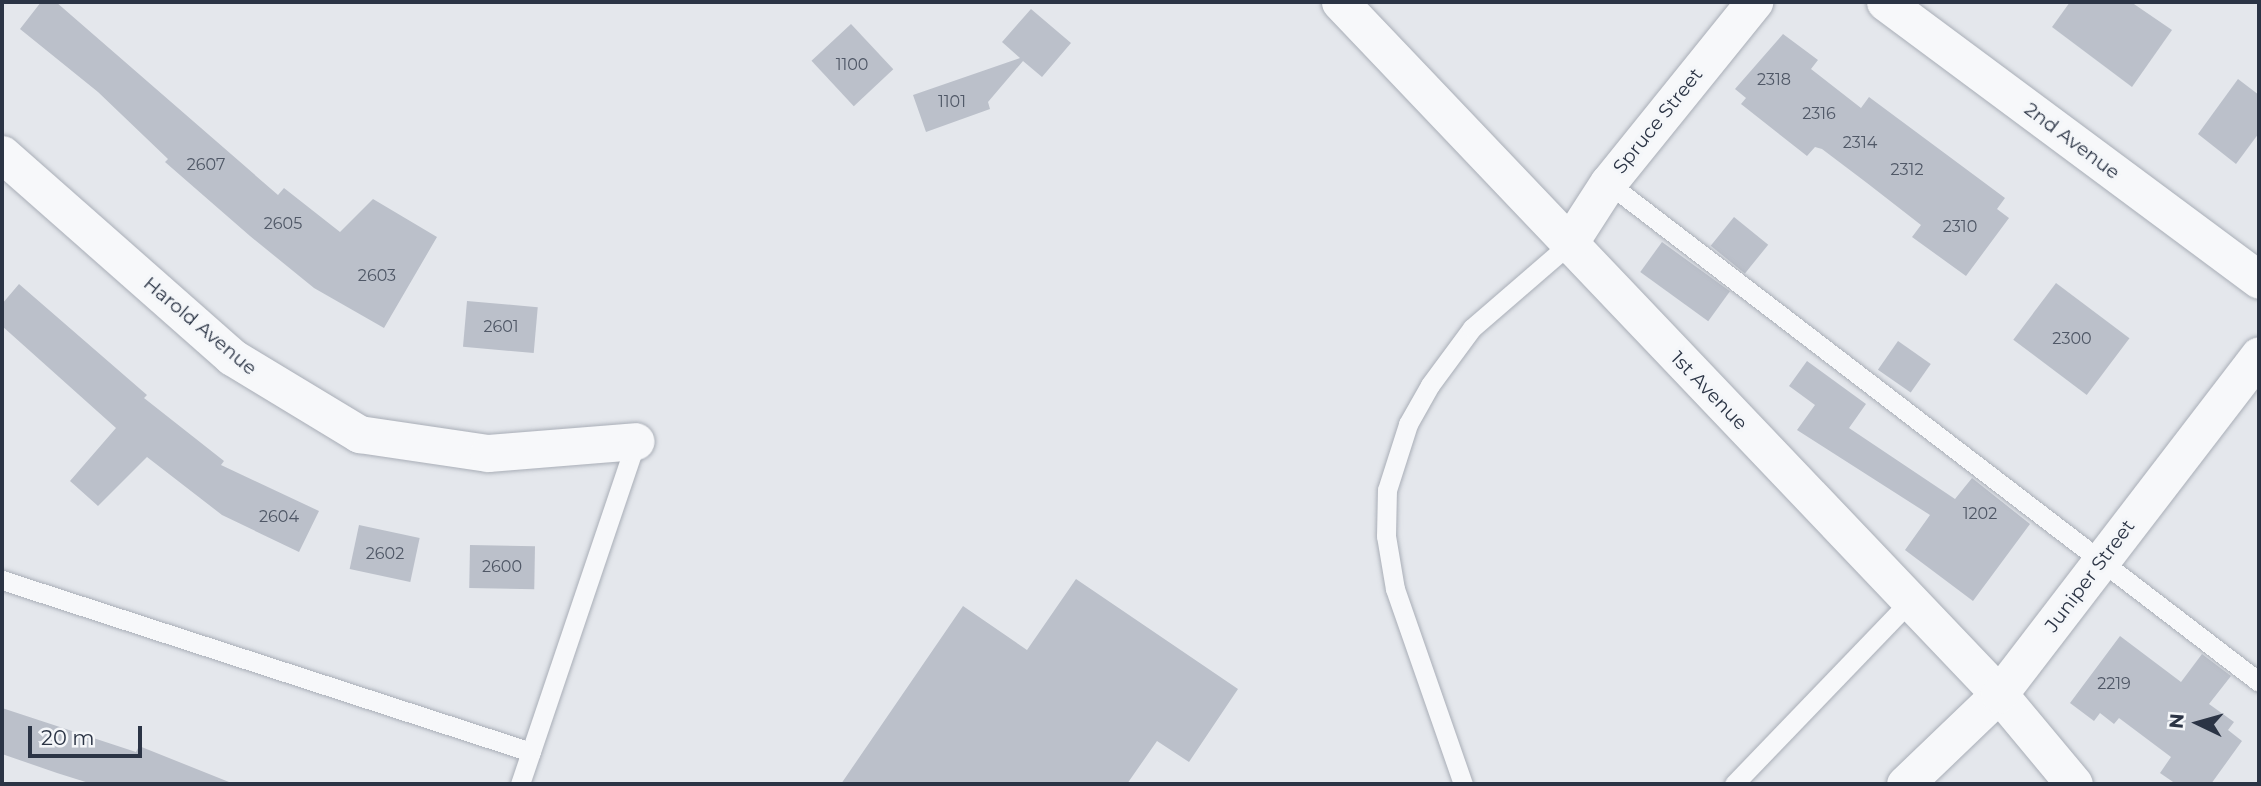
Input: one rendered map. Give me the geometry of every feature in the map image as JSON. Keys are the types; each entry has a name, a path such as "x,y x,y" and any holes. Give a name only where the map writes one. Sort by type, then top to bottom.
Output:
{"street":[{"name":"1st Avenue","path":"1340,2 1568,245 1999,694 2074,784"},
{"name":"Spruce Street","path":"1568,245 1608,183 1754,2"},
{"name":"2nd Avenue","path":"1885,2 2259,280"},
{"name":"Harold Avenue","path":"5,168 232,357 359,433 488,453 636,440"},
{"name":"Juniper Street","path":"1905,784 1999,694 2259,355"}],"lane":[{"path":"1608,183 2099,564 2259,681"},
{"path":"1463,784 1395,589 1386,536 1387,491 1408,424 1430,385 1472,328 1568,245"},
{"path":"520,784 636,440"},
{"path":"2,580 531,752"},
{"path":"1734,784 1910,601"}],"building":[{"path":"41,2 56,2 278,195 284,188 340,232 373,199 437,237 384,328 314,288 250,236 165,162 168,159 98,92 20,29"},
{"path":"2070,2 2131,2 2172,30 2132,87 2052,27"},
{"path":"1031,9 1071,43 1042,77 1023,61 988,102 990,109 926,132 913,95 1020,58 1002,42"},
{"path":"851,24 893,69 854,106 812,61"},
{"path":"1783,34 1818,60 1811,69 1861,108 1869,97 2005,198 1997,209 2009,218 1966,276 1912,237 1921,225 1867,183 1822,149 1815,147 1807,156 1741,104 1746,98 1735,89"},
{"path":"2238,79 2259,95 2259,133 2236,164 2198,134"},
{"path":"1734,217 1768,245 1745,273 1711,246"},
{"path":"1662,242 1730,291 1708,321 1640,272"},
{"path":"2056,283 2129,338 2087,395 2013,340"},
{"path":"19,284 147,395 144,398 224,461 221,465 319,511 299,552 222,515 147,457 98,506 70,481 116,428 2,326 2,304"},
{"path":"467,301 538,307 534,353 463,347"},
{"path":"1898,341 1931,364 1911,393 1878,370"},
{"path":"1807,361 1866,404 1849,428 1955,499 1972,478 2030,524 1973,601 1905,550 1930,515 1797,430 1815,405 1789,386"},
{"path":"359,525 420,538 410,582 350,569"},
{"path":"470,545 535,546 534,589 469,588"},
{"path":"1076,579 1238,689 1189,762 1157,741 1127,784 841,784 963,606 1027,650"},
{"path":"2120,636 2181,682 2202,654 2231,676 2209,704 2234,722 2228,730 2242,741 2211,784 2176,784 2160,773 2171,757 2119,718 2114,724 2100,713 2094,721 2070,703"},
{"path":"2,708 136,752 139,746 234,784 92,784 57,773 2,754"}]}
